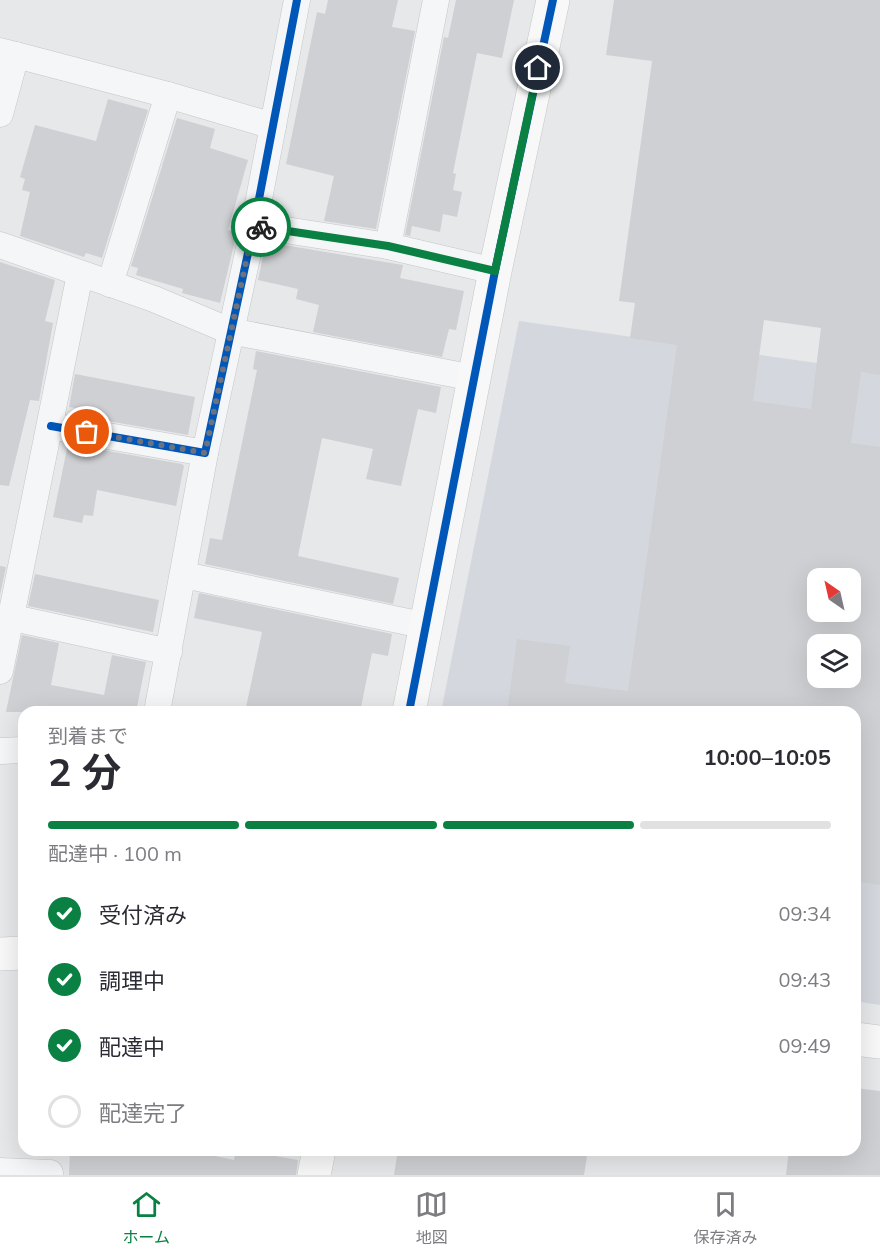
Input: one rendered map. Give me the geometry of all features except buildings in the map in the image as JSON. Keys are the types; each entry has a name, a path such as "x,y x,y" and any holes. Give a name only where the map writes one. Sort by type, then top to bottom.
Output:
{"street":[{"path":"158,706 205,453 254,225 297,0"},
{"path":"388,246 436,0"},
{"path":"410,706 495,271 553,0"},
{"path":"0,114 8,53 168,95 273,126"},
{"path":"110,284 168,95"},
{"path":"254,225 388,246 495,271"},
{"path":"0,245 110,284 230,331 474,378"},
{"path":"0,671 9,617 51,426 80,274"},
{"path":"51,426 205,453"},
{"path":"184,575 427,626"},
{"path":"9,617 170,652"},
{"path":"0,751 18,750"},
{"path":"0,954 18,953"},
{"path":"861,1040 880,1042"},
{"path":"314,1175 318,1156"},
{"path":"0,1171 50,1166"}],"shaded area":[{"path":"519,321 880,372 880,1005 861,1002 861,706 442,706"}],"cycle path":[{"path":"51,426 205,453 254,225 297,0"},
{"path":"410,706 495,271 553,0"}],"way so far":[{"path":"87,432 205,453 254,225 261,227"}],"route":[{"path":"261,227 388,246 495,271 538,68"}]}
